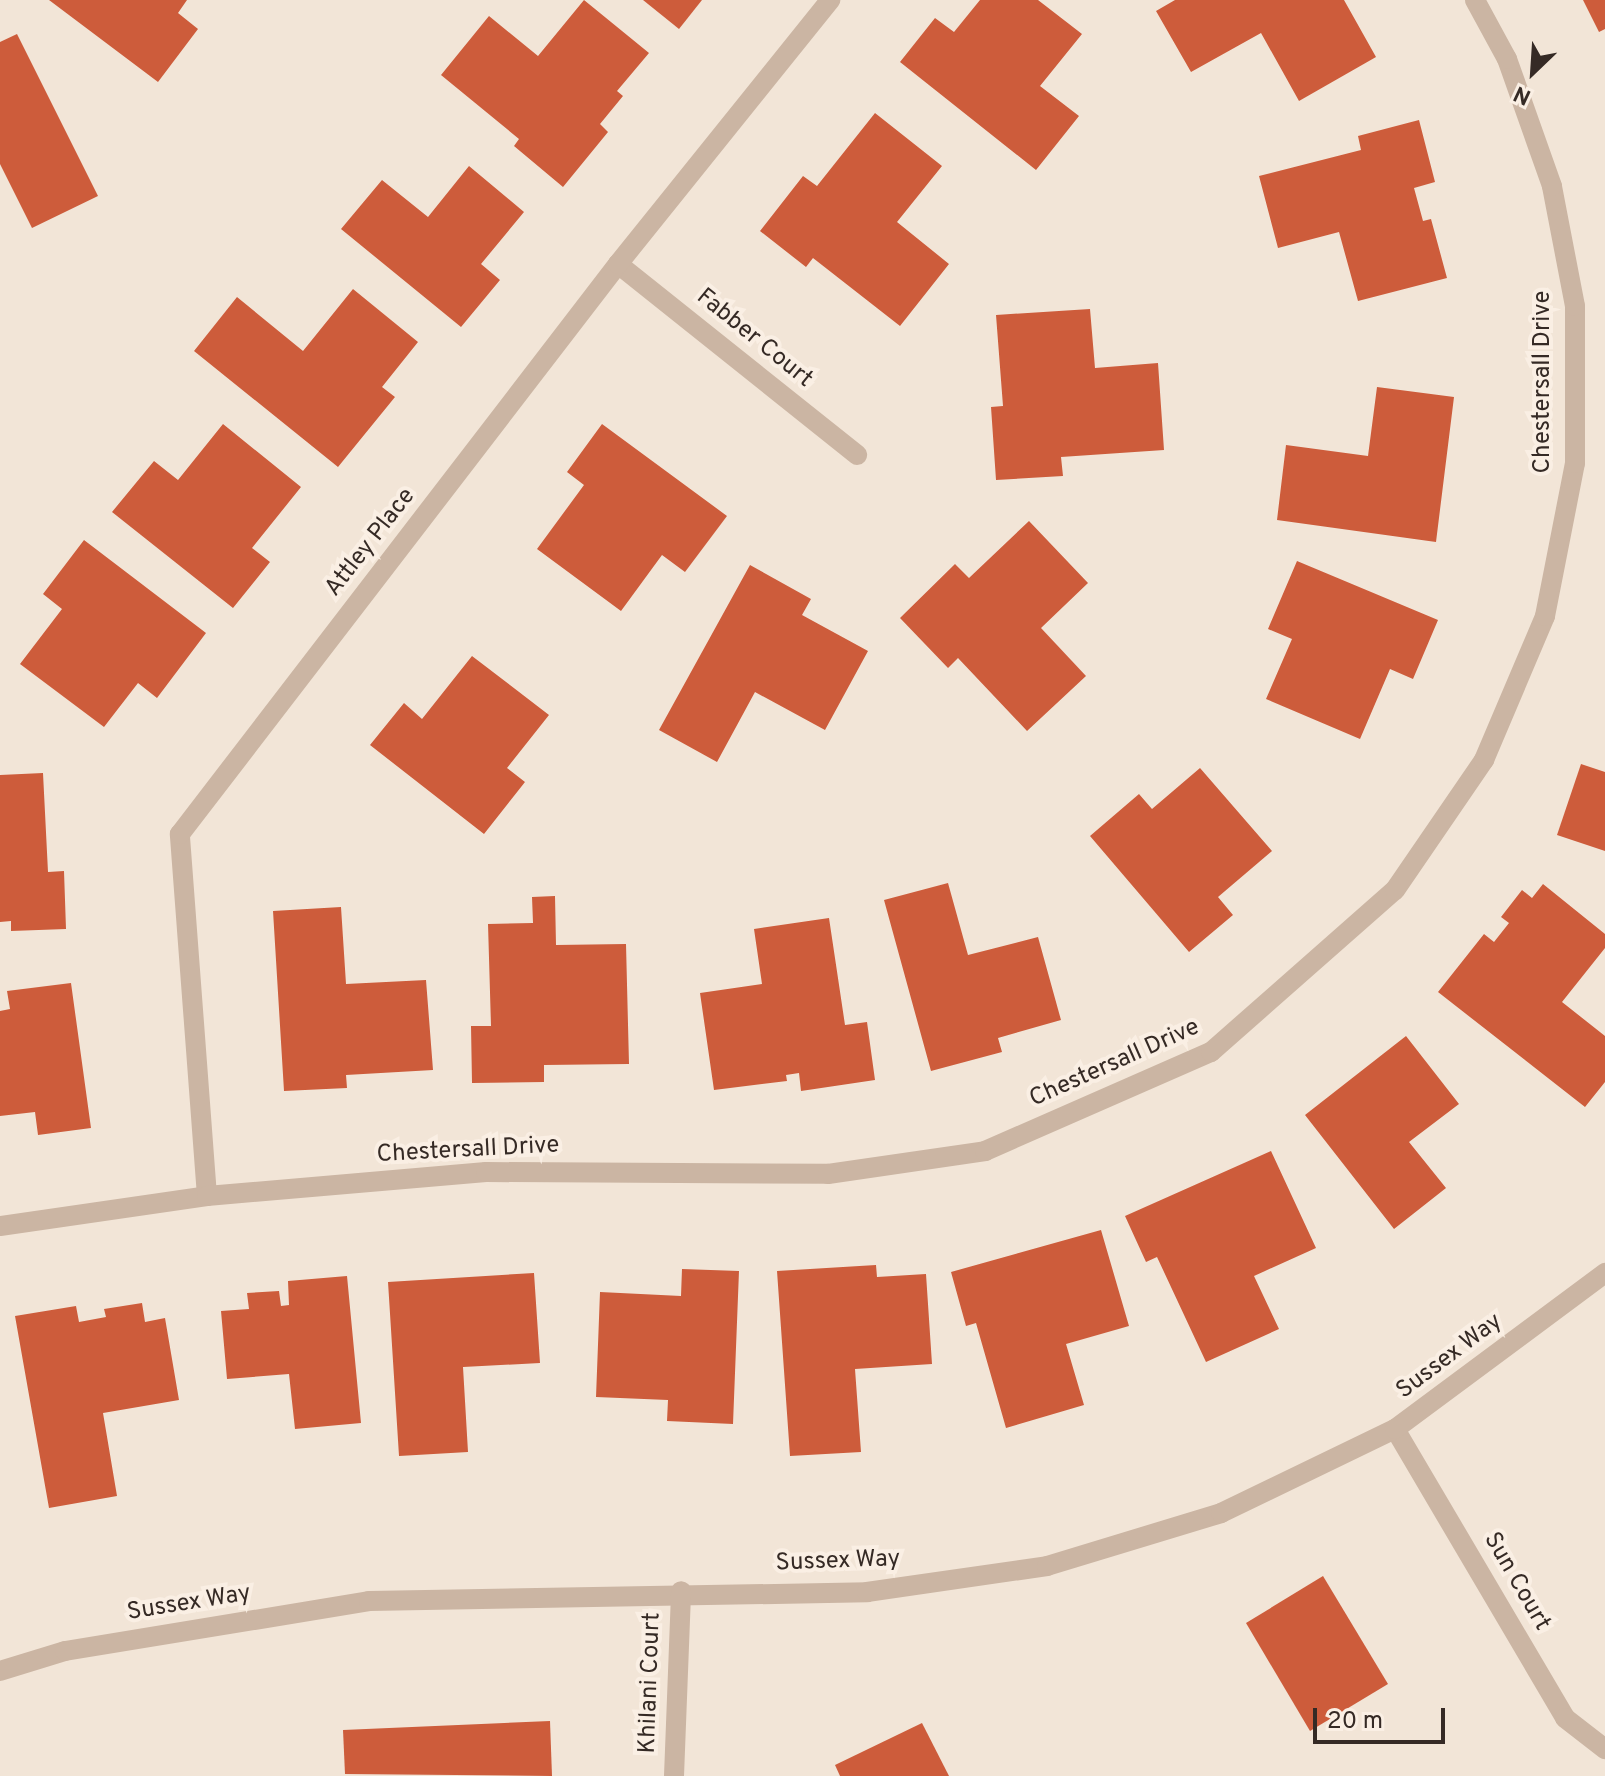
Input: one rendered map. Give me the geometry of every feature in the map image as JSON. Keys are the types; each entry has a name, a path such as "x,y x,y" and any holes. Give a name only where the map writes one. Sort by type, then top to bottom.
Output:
{"street":[{"name":"Attley Place","path":"207,1196 180,834 618,264 830,0"},
{"name":"Chestersall Drive","path":"0,1226 207,1196 486,1172 828,1174 985,1151 1211,1052 1395,890 1484,760 1539,630 1575,463 1575,306 1552,186 1507,59 1475,0"},
{"name":"Fabber Court","path":"618,264 857,455"},
{"name":"Sussex Way","path":"0,1671 65,1651 369,1601 681,1591 867,1592 1047,1566 1221,1513 1395,1429 1605,1273"},
{"name":"Sun Court","path":"1395,1429 1565,1718 1605,1749"},
{"name":"Khilani Court","path":"674,1776 681,1591"}],"building":[{"path":"49,0 187,0 178,13 198,29 158,82"},
{"path":"584,0 649,53 617,91 623,96 600,124 608,132 563,187 514,146 519,139 441,75 489,16 538,56"},
{"path":"643,0 702,0 679,29"},
{"path":"980,0 1038,0 1082,34 1040,86 1079,116 1036,170 900,62 935,18 954,32"},
{"path":"1175,0 1344,0 1376,57 1299,101 1261,33 1191,72 1156,11"},
{"path":"1583,0 1605,0 1605,29 1599,32"},
{"path":"17,34 98,196 32,228 0,164 0,42"},
{"path":"875,113 942,166 897,222 949,264 900,326 813,258 806,267 760,231 803,176 817,186"},
{"path":"1419,120 1435,182 1414,188 1423,221 1431,219 1447,278 1358,301 1339,232 1278,248 1259,176 1361,150 1358,136"},
{"path":"469,166 524,212 481,264 500,280 461,327 341,229 382,180 428,217"},
{"path":"353,289 418,342 382,387 395,397 338,467 194,351 237,297 303,351"},
{"path":"1090,309 1095,368 1158,363 1164,450 1061,457 1063,476 996,480 991,407 1003,406 996,315"},
{"path":"1377,387 1454,397 1436,542 1277,520 1286,445 1368,456"},
{"path":"223,424 301,487 252,548 270,562 233,608 112,512 154,461 178,480"},
{"path":"602,424 727,516 685,572 662,555 621,611 537,549 584,485 567,472"},
{"path":"1029,521 1088,583 1041,628 1086,676 1027,731 958,658 948,668 900,618 955,564 969,578"},
{"path":"84,540 206,633 157,698 138,683 104,727 20,664 62,609 43,594"},
{"path":"1297,561 1438,620 1413,679 1390,669 1360,739 1266,699 1292,639 1268,629"},
{"path":"750,565 811,599 802,615 868,651 825,730 755,692 717,762 659,730"},
{"path":"472,656 549,715 507,768 525,782 484,834 370,745 404,703 422,719"},
{"path":"1581,764 1605,772 1605,851 1557,835"},
{"path":"1200,768 1272,851 1218,897 1233,915 1189,952 1090,836 1139,794 1152,809"},
{"path":"43,773 48,872 64,871 66,929 11,931 11,921 0,922 0,775"},
{"path":"948,883 968,955 1038,937 1061,1020 998,1038 1002,1052 931,1071 884,900"},
{"path":"1543,884 1605,934 1605,948 1562,1002 1605,1036 1605,1082 1585,1107 1438,992 1484,934 1494,942 1509,923 1501,917 1522,890 1532,898"},
{"path":"555,896 556,945 626,944 629,1064 544,1065 544,1082 472,1083 471,1026 491,1026 488,924 533,923 532,897"},
{"path":"341,907 346,984 426,980 433,1070 346,1075 347,1088 284,1091 273,911"},
{"path":"829,918 845,1025 867,1022 875,1080 801,1091 799,1073 786,1075 787,1081 714,1090 700,993 762,984 754,929"},
{"path":"71,983 91,1128 38,1135 35,1112 0,1116 0,1011 10,1009 7,991"},
{"path":"1406,1036 1459,1104 1409,1142 1446,1188 1394,1229 1305,1115"},
{"path":"1271,1151 1316,1248 1254,1276 1279,1329 1206,1362 1157,1257 1146,1262 1125,1216"},
{"path":"1101,1230 1129,1326 1066,1344 1084,1405 1006,1428 976,1323 966,1326 951,1272"},
{"path":"876,1265 877,1277 926,1274 932,1364 855,1369 861,1452 790,1456 777,1271"},
{"path":"682,1269 739,1271 733,1424 667,1421 668,1400 596,1397 600,1292 681,1296"},
{"path":"534,1273 540,1363 463,1367 468,1452 399,1456 388,1282"},
{"path":"347,1276 361,1423 295,1429 289,1374 227,1379 221,1311 249,1309 247,1293 279,1291 281,1306 289,1305 288,1281"},
{"path":"142,1303 145,1322 165,1318 179,1400 103,1413 117,1496 49,1508 15,1316 76,1306 79,1322 106,1317 104,1309"},
{"path":"1323,1576 1388,1684 1310,1731 1246,1623"},
{"path":"550,1721 552,1776 345,1774 343,1730"},
{"path":"922,1723 949,1776 840,1776 835,1765"}]}
